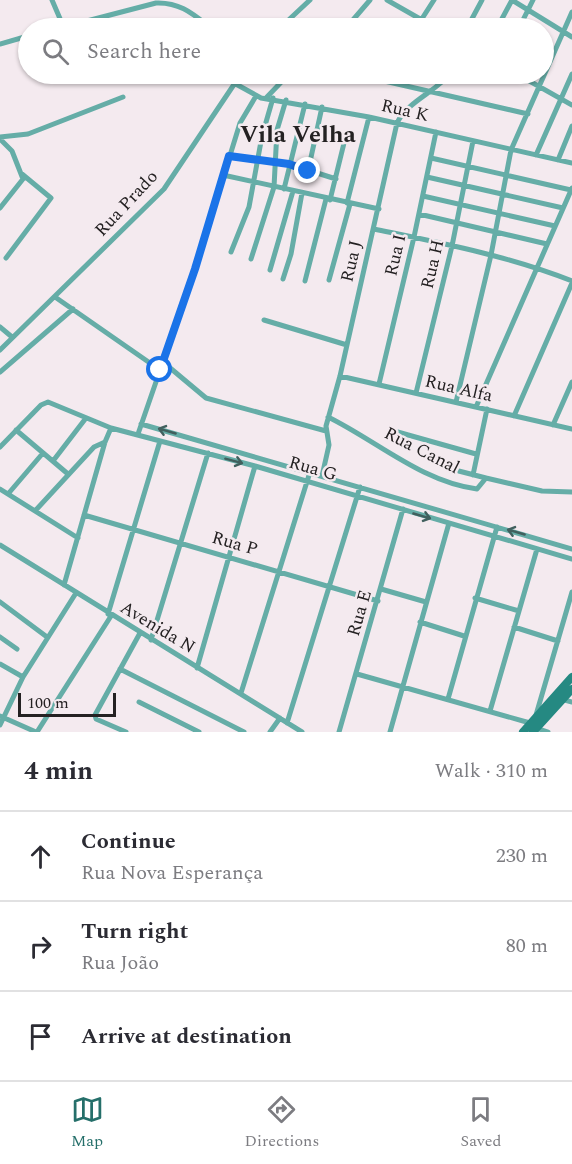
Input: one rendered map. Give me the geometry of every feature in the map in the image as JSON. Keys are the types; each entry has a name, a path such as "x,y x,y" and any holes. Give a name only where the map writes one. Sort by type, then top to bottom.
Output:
{"street":[{"path":"52,0 58,18"},
{"path":"183,7 189,0"},
{"path":"291,18 310,0"},
{"path":"355,18 370,0"},
{"path":"387,0 418,18"},
{"path":"423,18 434,0"},
{"path":"472,18 482,0"},
{"path":"502,18 512,0 538,18"},
{"path":"524,18 533,0"},
{"path":"100,18 156,3 183,7 198,18"},
{"path":"554,52 572,12"},
{"path":"554,28 572,37"},
{"path":"0,44 18,39"},
{"path":"536,155 572,74"},
{"name":"Rua Prado","path":"0,350 164,189 233,84"},
{"name":"Rua K","path":"236,84 256,96 322,107 572,163"},
{"path":"266,98 279,84"},
{"path":"397,84 528,114"},
{"path":"397,123 405,111 439,84"},
{"path":"536,84 572,105"},
{"path":"456,402 491,255 511,150 539,86"},
{"path":"138,434 195,269 240,123 256,96"},
{"path":"0,138 28,134 123,97"},
{"path":"231,252 249,207 262,136 273,98"},
{"path":"251,259 274,187 277,130 286,100"},
{"path":"284,189 305,104"},
{"path":"308,171 316,144 322,107"},
{"path":"329,280 369,117"},
{"name":"Rua J","path":"322,476 330,445 326,431 328,417 340,376 397,123"},
{"path":"558,160 572,126"},
{"name":"Rua I","path":"379,384 436,132"},
{"path":"305,281 336,179 346,135"},
{"path":"0,138 12,151 22,177 50,196 50,200 6,258"},
{"name":"Rua H","path":"416,393 452,246 473,141"},
{"path":"229,156 258,162 289,164 336,179"},
{"path":"431,158 571,189 476,407"},
{"path":"223,175 328,200 379,209"},
{"path":"0,208 22,177"},
{"path":"427,177 563,208"},
{"path":"270,270 293,191"},
{"path":"283,279 291,254 302,194"},
{"path":"423,196 555,226"},
{"path":"419,214 548,244"},
{"path":"374,229 537,267 572,282 514,416"},
{"path":"55,297 160,370"},
{"path":"0,372 73,309"},
{"path":"264,320 347,345"},
{"path":"0,327 12,337"},
{"path":"163,362 206,398 326,431"},
{"name":"Rua Alfa","path":"340,376 572,429"},
{"path":"553,425 572,382"},
{"name":"Rua G","path":"16,430 41,405 48,402 111,428 255,466 572,560"},
{"path":"473,475 487,410"},
{"name":"Rua Canal","path":"328,417 445,481 477,489 486,478 542,491 572,492"},
{"path":"52,461 86,418"},
{"name":"Rua G","path":"141,424 572,549"},
{"path":"64,585 111,428"},
{"path":"0,447 16,430 68,474"},
{"path":"394,431 476,454"},
{"path":"2,717 36,732 109,615 160,441"},
{"path":"35,511 94,447 105,442"},
{"path":"8,494 43,453"},
{"path":"151,640 208,453"},
{"path":"197,668 255,466"},
{"path":"447,468 486,478"},
{"path":"241,693 310,472"},
{"path":"287,723 360,487"},
{"path":"0,489 78,538"},
{"name":"Rua E","path":"339,732 405,501"},
{"name":"Rua P","path":"84,515 378,601"},
{"path":"390,732 449,523"},
{"path":"448,699 496,527"},
{"name":"Avenida N","path":"0,545 109,615 302,732"},
{"path":"490,711 537,549"},
{"path":"381,589 426,602"},
{"path":"534,725 572,592"},
{"path":"0,725 23,677 76,593"},
{"path":"475,598 519,611"},
{"path":"0,602 47,638"},
{"path":"420,622 464,636"},
{"path":"514,627 558,641"},
{"path":"126,732 95,718 140,633"},
{"path":"0,638 17,649"},
{"path":"0,664 23,677"},
{"path":"120,669 244,732"},
{"path":"357,674 490,711 534,725 548,732"},
{"path":"534,725 554,696 572,677"},
{"path":"523,732 534,725 572,689"},
{"path":"554,696 572,702"},
{"path":"139,702 199,732"},
{"path":"270,732 280,717"}],"district":[{"name":"Vila Velha","path":"298,134"}],"route":[{"path":"160,370 195,269 229,156 258,162 289,164 308,171"}]}
